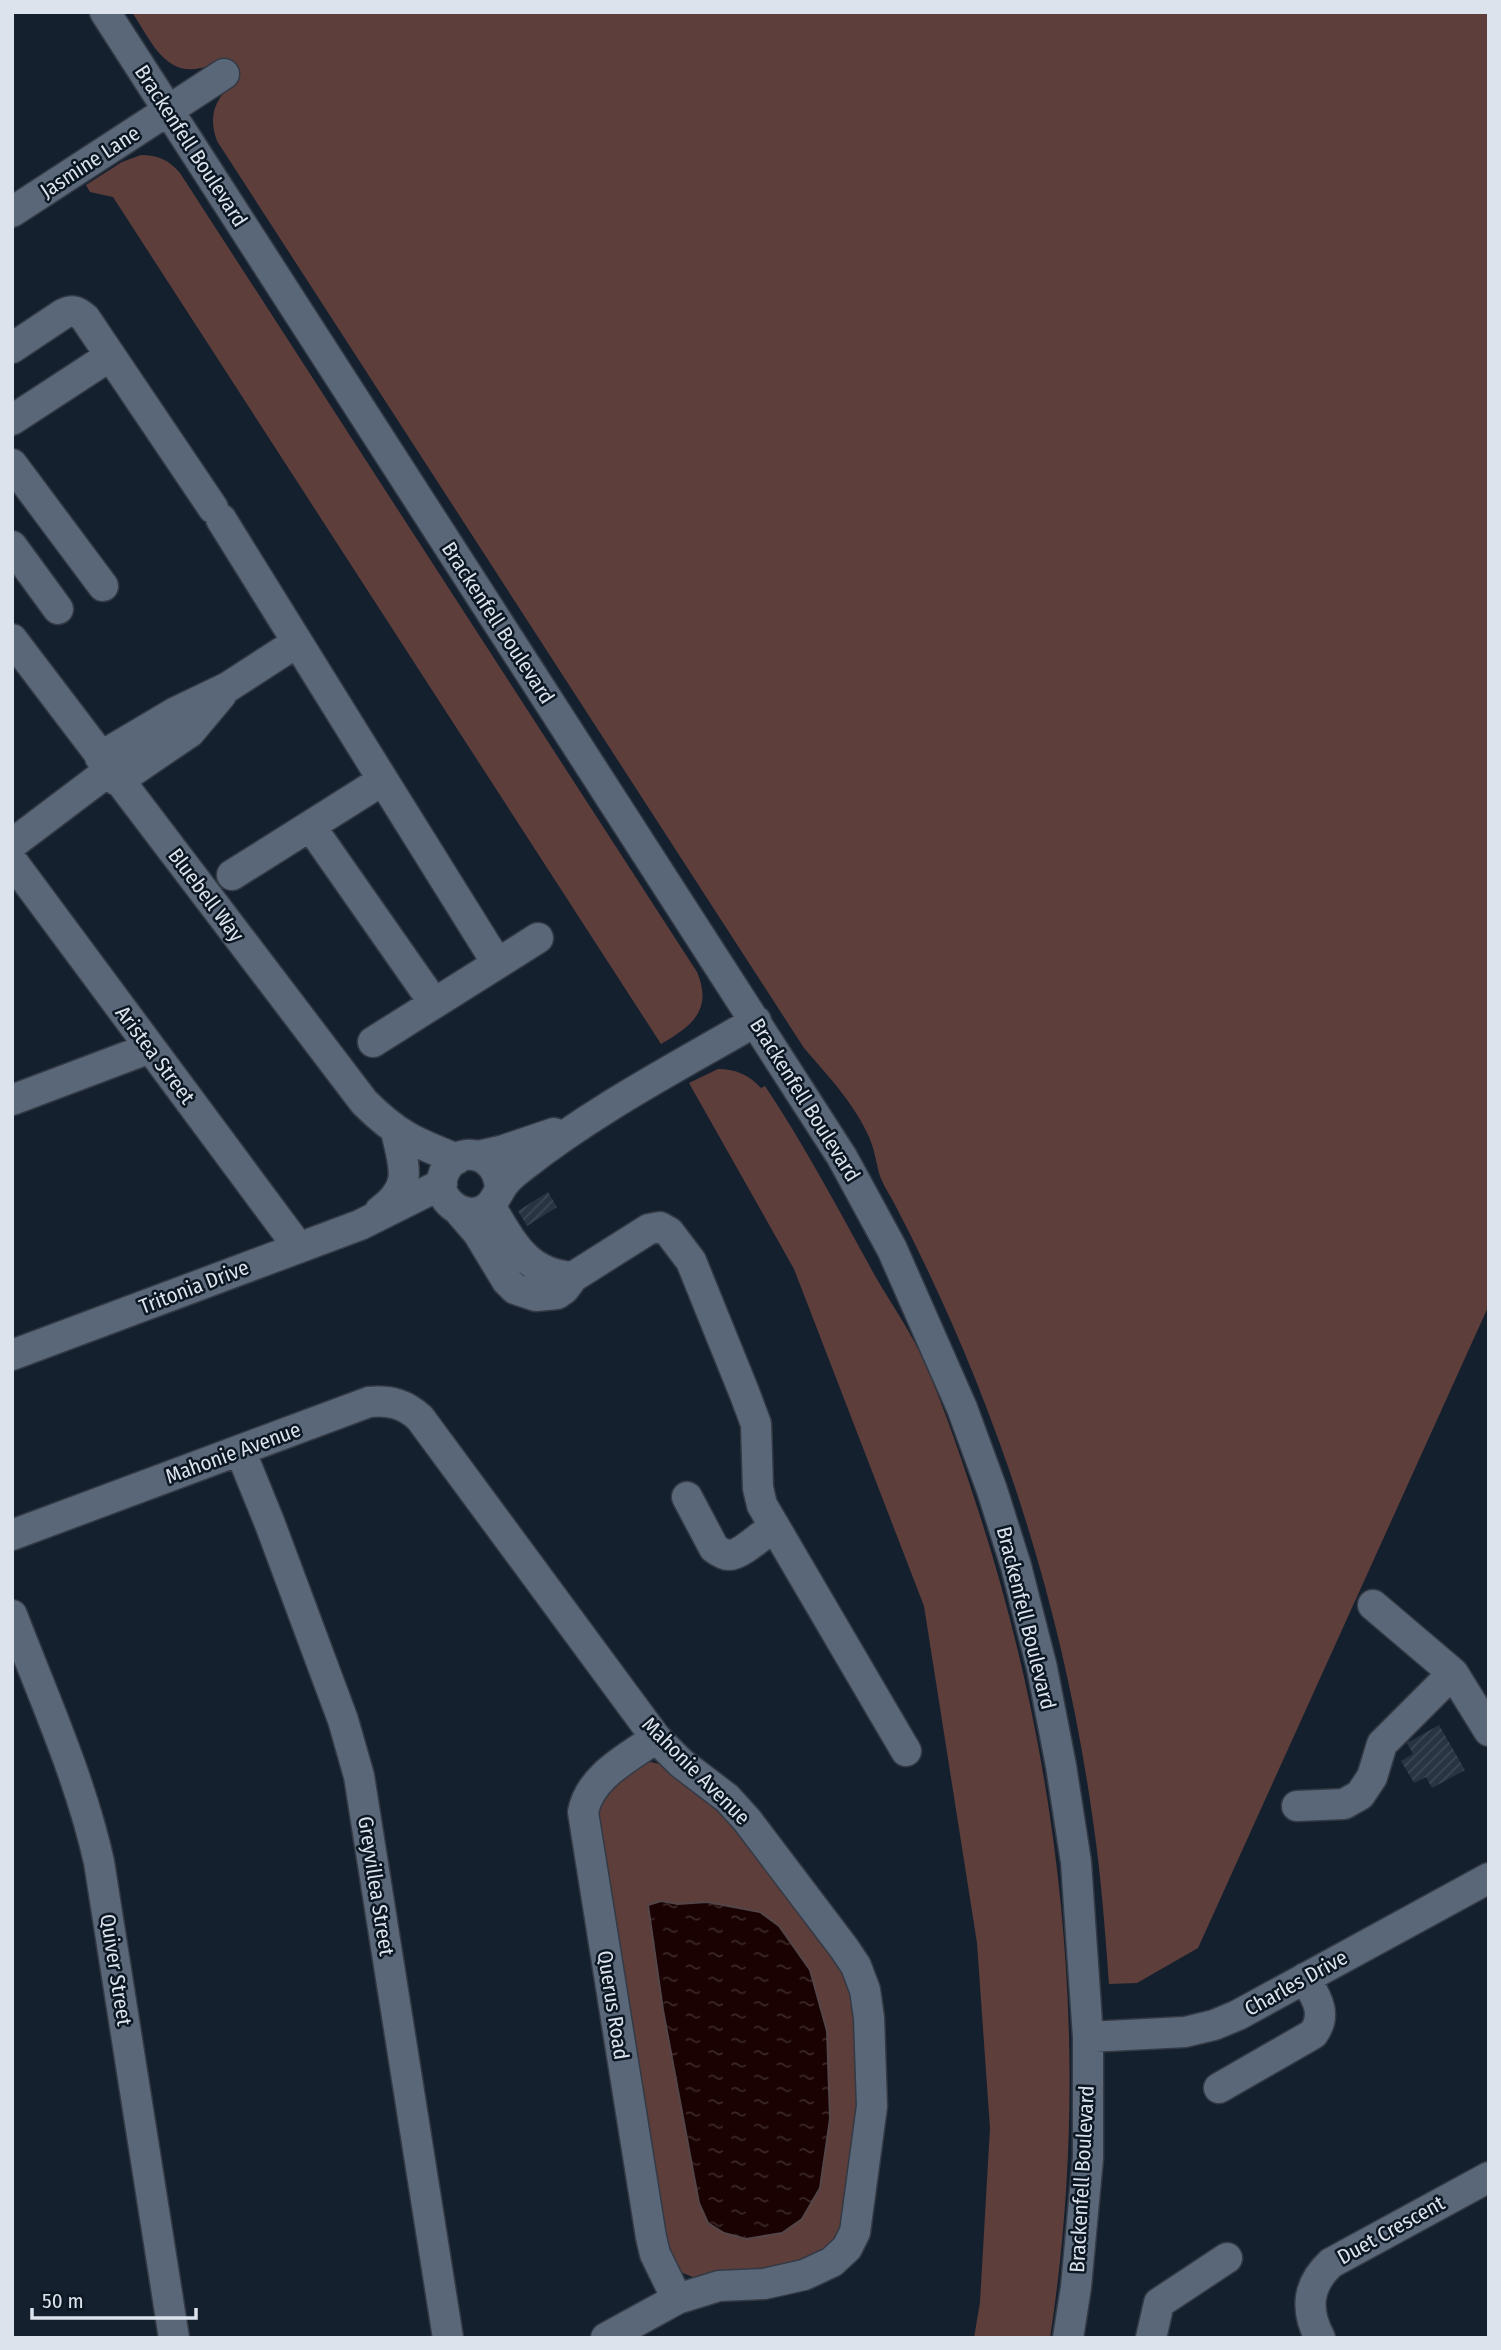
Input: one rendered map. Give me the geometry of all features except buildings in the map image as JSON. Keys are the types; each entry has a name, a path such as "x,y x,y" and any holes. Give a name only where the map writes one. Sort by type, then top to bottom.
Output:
{"street":[{"name":"Brackenfell Boulevard","path":"105,12 842,1157 892,1249 962,1408 1016,1566 1042,1668 1076,1861 1088,2036 1087,2158 1076,2287 1068,2338"},
{"name":"Jasmine Lane","path":"12,212 224,74"},
{"path":"12,348 71,310 85,318 217,514 498,962"},
{"path":"12,420 110,356"},
{"path":"12,464 103,586"},
{"path":"52,518 13,547 58,609"},
{"name":"Bluebell Way","path":"12,639 364,1102 404,1136"},
{"path":"12,844 110,769 190,732 228,687 296,643"},
{"path":"232,875 383,780"},
{"path":"311,827 435,1003"},
{"name":"Aristea Street","path":"12,862 299,1248"},
{"path":"373,1042 538,938"},
{"path":"404,1136 455,1182 470,1213 480,1212 518,1169 577,1125 756,1021"},
{"path":"12,1100 150,1048"},
{"path":"455,1182 504,1150 577,1125"},
{"path":"368,1222 393,1201 403,1185 404,1136"},
{"path":"455,1182 488,1160 500,1178 495,1198 516,1248 531,1263 550,1273 573,1277"},
{"path":"455,1182 478,1233 507,1281 515,1289 536,1296 552,1295 564,1289 573,1277 649,1228 660,1227 673,1236 691,1261 756,1424 758,1488 762,1505 906,1751"},
{"name":"Tritonia Drive","path":"12,1355 368,1222 455,1182"},
{"name":"Mahonie Avenue","path":"12,1535 369,1402 394,1402 413,1411 656,1738 681,1763 727,1798 747,1820 856,1966 865,1990 869,2018 872,2106 855,2232 847,2248 832,2262 804,2276 764,2284 719,2286 677,2299 606,2338"},
{"name":"Greyvillea Street","path":"240,1450 271,1524 344,1720 359,1776 448,2338"},
{"path":"687,1497 714,1548 720,1553 729,1555 738,1552 773,1527"},
{"path":"1373,1605 1453,1673 1489,1731"},
{"name":"Quiver Street","path":"12,1615 78,1786 99,1862 174,2338"},
{"path":"1297,1806 1344,1804 1360,1795 1372,1777 1382,1744 1453,1673"},
{"name":"Querus Road","path":"656,1738 594,1785 583,1812 651,2237 655,2254 677,2299"},
{"name":"Charles Drive","path":"1088,2036 1185,2032 1214,2025 1489,1878"},
{"path":"1219,2088 1313,2034 1321,2020 1321,2011 1305,1978"},
{"name":"Duet Crescent","path":"1320,2338 1313,2324 1309,2303 1315,2282 1331,2263 1489,2177"},
{"path":"1151,2338 1159,2303 1227,2258"}],"shaded area":[{"path":"132,12 1489,12 1489,1305 1198,1948 1137,1983 1109,1984 1098,1862 1080,1740 1063,1660 1020,1502 963,1349 930,1274 882,1180 863,1125 840,1090 804,1048 217,141 213,126 214,112 219,99 229,87 213,64 197,69 184,69 173,65 155,48"},
{"path":"141,155 163,159 180,173 697,972 702,997 697,1016 661,1044 113,197 90,192 86,185 122,162"},
{"path":"718,1069 731,1070 747,1076 761,1088 765,1086 806,1151 915,1343 961,1459 1010,1621 1034,1722 1051,1824 1063,1926 1069,2029 1069,2133 1063,2236 1050,2338 974,2338 980,2302 990,2128 977,1943 924,1606 794,1269 689,1083"},
{"path":"642,1763 667,1766 712,1800 849,1973 861,2078 849,2212 836,2238 826,2248 792,2265 698,2279 680,2272 667,2258 593,1821 600,1793","holes":["661,1901 678,1904 707,1902 679,2096 663,2010 649,1906"]}],"water":[{"path":"661,1901 678,1904 707,1902 760,1912 779,1926 810,1970 827,2031 830,2119 820,2188 802,2219 782,2233 746,2239 724,2233 708,2223 699,2203 663,2010 648,1905"}]}
